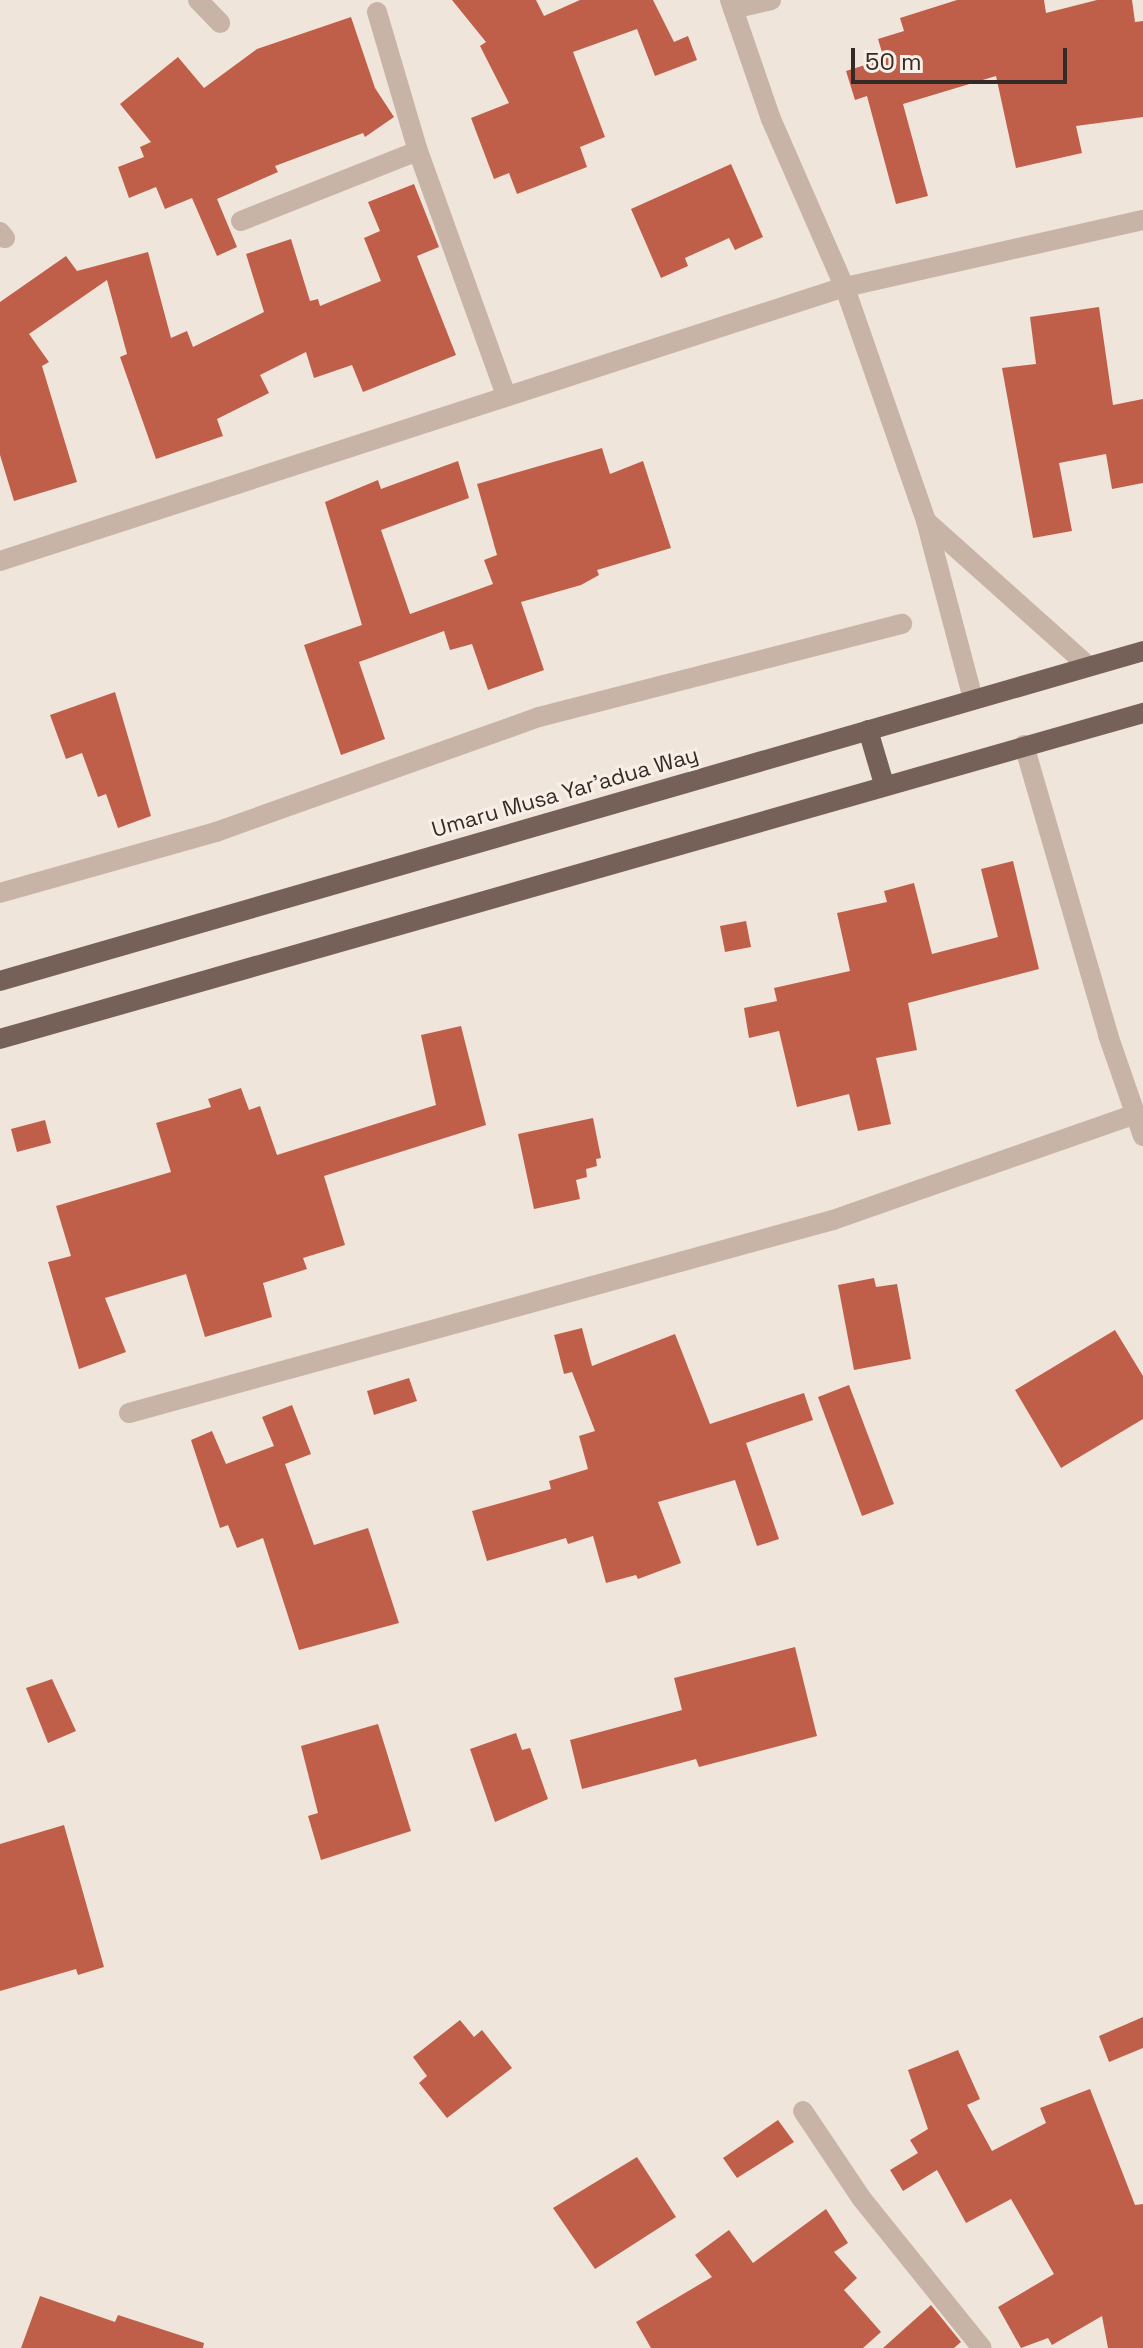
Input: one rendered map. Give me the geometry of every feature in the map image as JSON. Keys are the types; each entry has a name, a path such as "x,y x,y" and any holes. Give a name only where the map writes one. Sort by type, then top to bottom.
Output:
{"main road":[{"name":"Umaru Musa Yar'adua Way","path":"0,981 1143,651"},
{"path":"0,1039 884,784 1143,713"},
{"path":"868,730 884,784"}],"street":[{"path":"198,0 220,23"},
{"path":"771,0 732,4 771,119 845,288 926,521 973,699"},
{"path":"377,12 418,151 506,395"},
{"path":"241,221 418,151"},
{"path":"0,561 506,395 845,288 1143,220"},
{"path":"926,521 992,574 1087,665"},
{"path":"0,893 216,832 539,717 902,624"},
{"path":"1024,745 1143,1136"},
{"path":"129,1413 833,1220 1135,1114"},
{"path":"803,2111 862,2199 982,2348"}],"building":[{"path":"452,0 536,0 544,16 580,0 653,0 674,42 688,36 697,60 655,76 637,29 573,52 605,137 580,147 587,167 517,194 509,173 494,179 471,118 509,103 480,46 486,42"},
{"path":"957,0 1044,0 1046,13 1097,0 1132,0 1135,22 1143,21 1143,117 1076,126 1082,153 1016,168 996,76 903,104 928,196 896,204 867,96 855,100 846,71 884,59 878,39 904,31 900,18"},
{"path":"351,17 375,88 394,117 365,137 363,133 275,166 278,172 217,199 237,247 217,256 192,198 165,209 156,187 129,198 118,167 144,157 140,147 151,142 120,104 178,57 204,88 257,49"},
{"path":"731,164 763,237 735,250 729,238 685,258 688,266 661,278 631,209"},
{"path":"414,184 439,247 417,256 456,355 363,392 352,365 314,378 306,352 260,375 269,393 217,419 223,436 156,459 120,357 127,354 107,280 29,334 49,362 42,366 77,482 14,501 0,455 0,302 66,256 77,271 148,252 171,338 187,331 193,347 264,312 246,254 291,239 310,301 318,299 320,306 381,281 364,238 380,231 368,202"},
{"path":"1099,307 1113,405 1143,399 1143,483 1112,489 1106,454 1059,463 1072,531 1033,538 1002,368 1036,364 1030,317"},
{"path":"602,448 610,474 643,461 671,548 597,570 599,575 581,585 521,602 544,670 488,690 472,644 450,650 444,631 359,662 385,739 341,755 304,645 362,625 325,502 378,480 381,489 458,461 469,498 381,530 410,614 493,584 484,560 497,555 477,484"},
{"path":"115,692 151,816 118,828 106,794 98,797 82,753 66,759 50,715"},
{"path":"1013,861 1039,969 908,1003 917,1050 876,1058 891,1124 858,1131 849,1094 797,1107 779,1031 749,1038 744,1008 777,1001 774,988 850,971 837,913 887,902 884,891 914,883 932,954 998,937 981,869"},
{"path":"746,921 751,947 725,952 720,926"},
{"path":"461,1026 486,1125 324,1176 345,1245 303,1258 307,1269 263,1283 272,1317 205,1337 186,1274 105,1298 126,1352 79,1369 48,1262 71,1256 56,1206 171,1172 156,1123 211,1107 208,1099 241,1088 249,1110 260,1106 277,1155 436,1105 421,1035"},
{"path":"593,1118 601,1158 596,1159 597,1166 586,1169 587,1177 576,1180 580,1199 534,1209 518,1134"},
{"path":"45,1120 51,1143 17,1152 11,1129"},
{"path":"874,1278 876,1287 897,1284 911,1359 854,1370 838,1285"},
{"path":"582,1328 592,1366 675,1334 710,1424 804,1393 813,1420 746,1443 779,1539 757,1546 735,1480 658,1502 681,1563 638,1579 636,1575 606,1583 593,1536 568,1544 566,1538 487,1561 472,1511 551,1489 549,1481 588,1469 579,1436 595,1431 572,1372 564,1374 554,1335"},
{"path":"1115,1330 1143,1376 1143,1419 1061,1468 1015,1390"},
{"path":"409,1378 417,1401 374,1415 367,1391"},
{"path":"849,1385 894,1504 862,1516 818,1397"},
{"path":"292,1405 311,1454 285,1464 314,1545 368,1528 399,1623 299,1650 263,1538 237,1548 228,1525 220,1528 191,1440 212,1431 226,1464 274,1446 262,1417"},
{"path":"795,1647 817,1736 699,1767 696,1759 582,1789 570,1740 682,1710 674,1678"},
{"path":"52,1679 76,1731 48,1743 26,1688"},
{"path":"378,1724 411,1831 321,1860 308,1816 318,1813 301,1746"},
{"path":"516,1733 522,1750 530,1748 548,1799 495,1822 470,1749"},
{"path":"64,1825 104,1967 78,1975 76,1969 0,1991 0,1844"},
{"path":"1143,2017 1143,2048 1109,2062 1099,2036"},
{"path":"460,2020 474,2037 482,2030 512,2068 447,2118 419,2083 427,2076 413,2057"},
{"path":"958,2050 980,2099 967,2105 992,2151 1046,2123 1040,2108 1090,2089 1135,2205 1143,2204 1143,2348 1108,2348 1102,2316 1052,2345 1048,2338 1021,2348 998,2307 1054,2274 1011,2199 966,2223 937,2170 903,2191 890,2170 918,2153 910,2140 928,2129 908,2070"},
{"path":"778,2120 794,2142 737,2178 723,2158"},
{"path":"637,2157 676,2217 595,2269 553,2208"},
{"path":"826,2209 848,2243 834,2252 857,2278 844,2290 881,2332 863,2348 651,2348 636,2322 712,2277 695,2255 729,2230 753,2263"},
{"path":"40,2296 115,2322 118,2315 204,2343 203,2348 21,2348"},
{"path":"931,2305 961,2342 954,2348 883,2348"}]}
